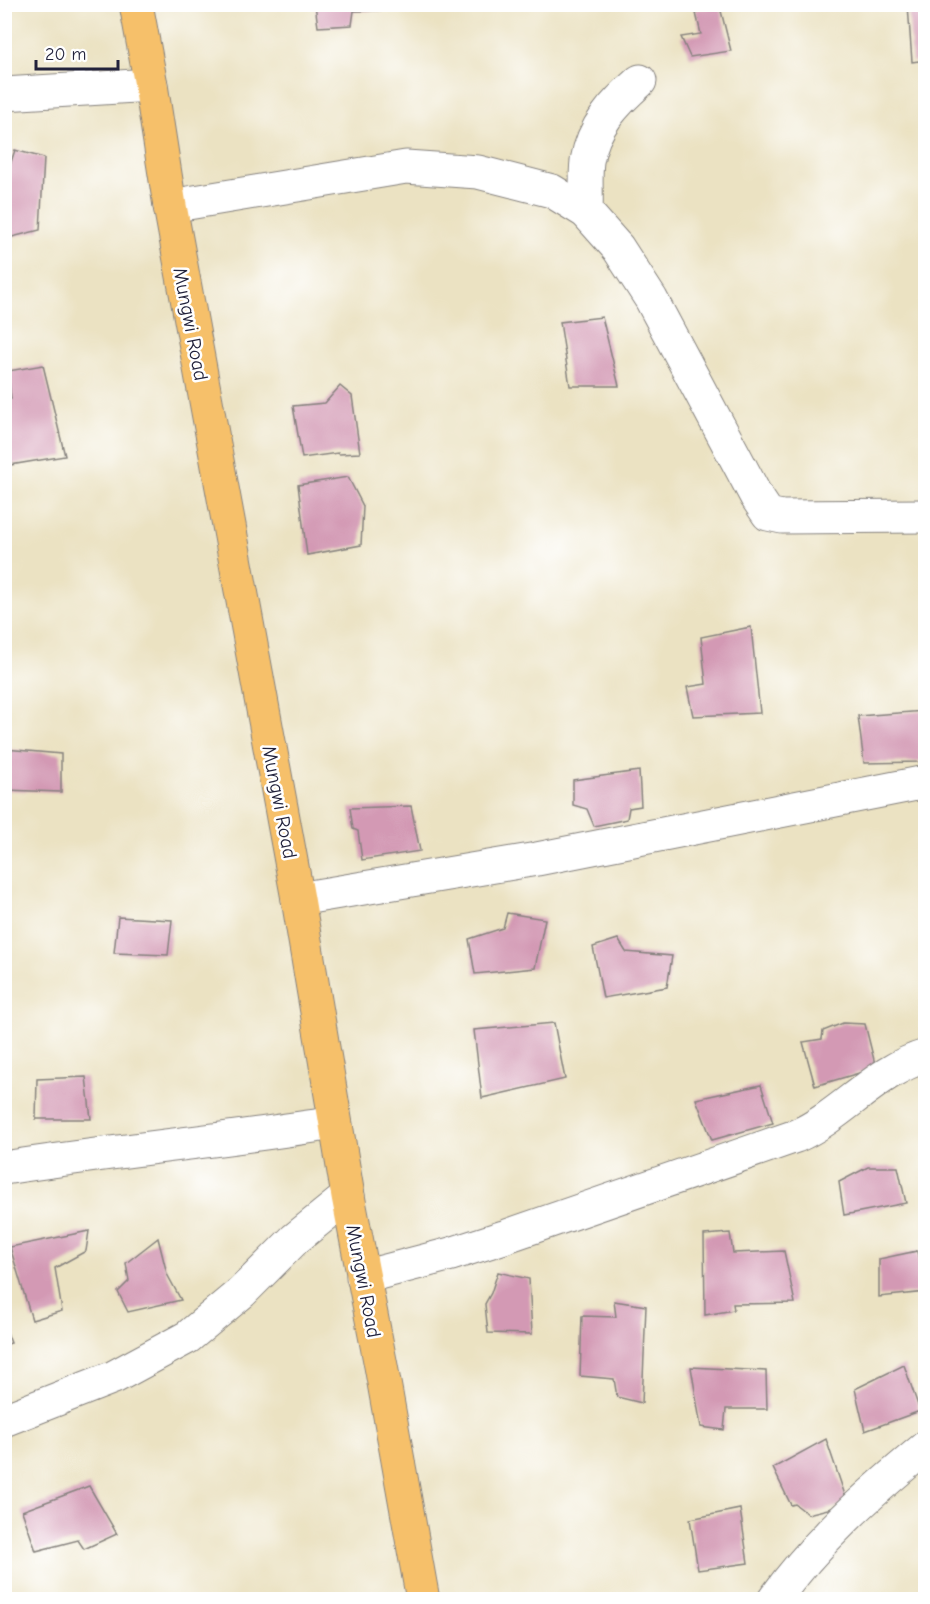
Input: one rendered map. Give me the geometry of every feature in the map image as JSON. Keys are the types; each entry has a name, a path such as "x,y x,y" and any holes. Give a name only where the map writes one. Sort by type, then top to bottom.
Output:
{"main road":[{"name":"Mungwi Road","path":"136,4 170,206 298,899 348,1196 423,1599"}],"street":[{"path":"586,212 587,162 599,125 617,102 640,81"},
{"path":"4,94 151,85"},
{"path":"170,206 406,167 478,172 552,191 586,212 618,248 651,299 756,496 768,514 782,517 926,516"},
{"path":"298,899 537,860 926,782"},
{"path":"363,1277 451,1254 504,1237 796,1136 812,1129 897,1068 926,1056"},
{"path":"4,1168 335,1123"},
{"path":"4,1420 114,1377 188,1337 242,1292 295,1239 348,1196"},
{"path":"774,1599 824,1539 873,1491 926,1447"}],"building":[{"path":"315,4 395,4 395,10 354,11 352,25 318,27"},
{"path":"908,5 926,6 926,60 912,62"},
{"path":"720,7 731,51 690,57 681,37 701,34 695,9"},
{"path":"15,150 44,158 40,230 4,239 4,174 7,174"},
{"path":"602,317 619,386 570,386 560,322"},
{"path":"43,365 65,456 4,466 4,402 11,399 8,371"},
{"path":"340,386 352,396 360,453 338,453 302,458 293,406 325,403"},
{"path":"348,477 363,506 361,545 307,555 298,485"},
{"path":"751,627 760,713 693,716 687,687 706,684 701,637"},
{"path":"925,711 921,762 864,763 858,716"},
{"path":"5,749 61,754 61,792 5,790"},
{"path":"639,771 641,806 629,808 627,819 594,826 587,809 573,805 573,780"},
{"path":"411,806 420,851 362,860 358,831 353,829 350,808"},
{"path":"507,913 545,919 535,968 475,974 469,939 503,928"},
{"path":"118,917 172,920 168,955 114,953"},
{"path":"618,939 626,952 672,956 667,987 603,998 593,947"},
{"path":"554,1023 565,1079 482,1098 474,1030"},
{"path":"843,1023 865,1024 876,1068 815,1086 803,1042 822,1039 823,1031"},
{"path":"86,1077 91,1119 36,1119 37,1079"},
{"path":"761,1085 773,1123 712,1140 696,1099"},
{"path":"868,1167 898,1167 906,1203 844,1215 839,1182"},
{"path":"89,1231 86,1251 55,1268 62,1311 32,1320 10,1247"},
{"path":"730,1233 733,1253 784,1251 795,1303 733,1304 734,1310 705,1315 704,1235"},
{"path":"158,1238 167,1274 181,1300 128,1312 118,1292 129,1281 126,1263"},
{"path":"917,1251 926,1292 879,1297 879,1259"},
{"path":"498,1272 529,1279 532,1334 488,1333 485,1304"},
{"path":"614,1301 646,1306 642,1403 617,1397 614,1379 580,1376 582,1316 616,1317"},
{"path":"4,1324 11,1343 4,1345"},
{"path":"904,1365 920,1411 865,1431 855,1389"},
{"path":"691,1367 766,1371 767,1409 726,1409 724,1430 701,1427"},
{"path":"826,1439 848,1504 808,1514 795,1504 791,1505 773,1468"},
{"path":"89,1486 117,1534 84,1549 78,1540 36,1551 22,1511"},
{"path":"740,1509 748,1563 698,1570 690,1519"}]}
